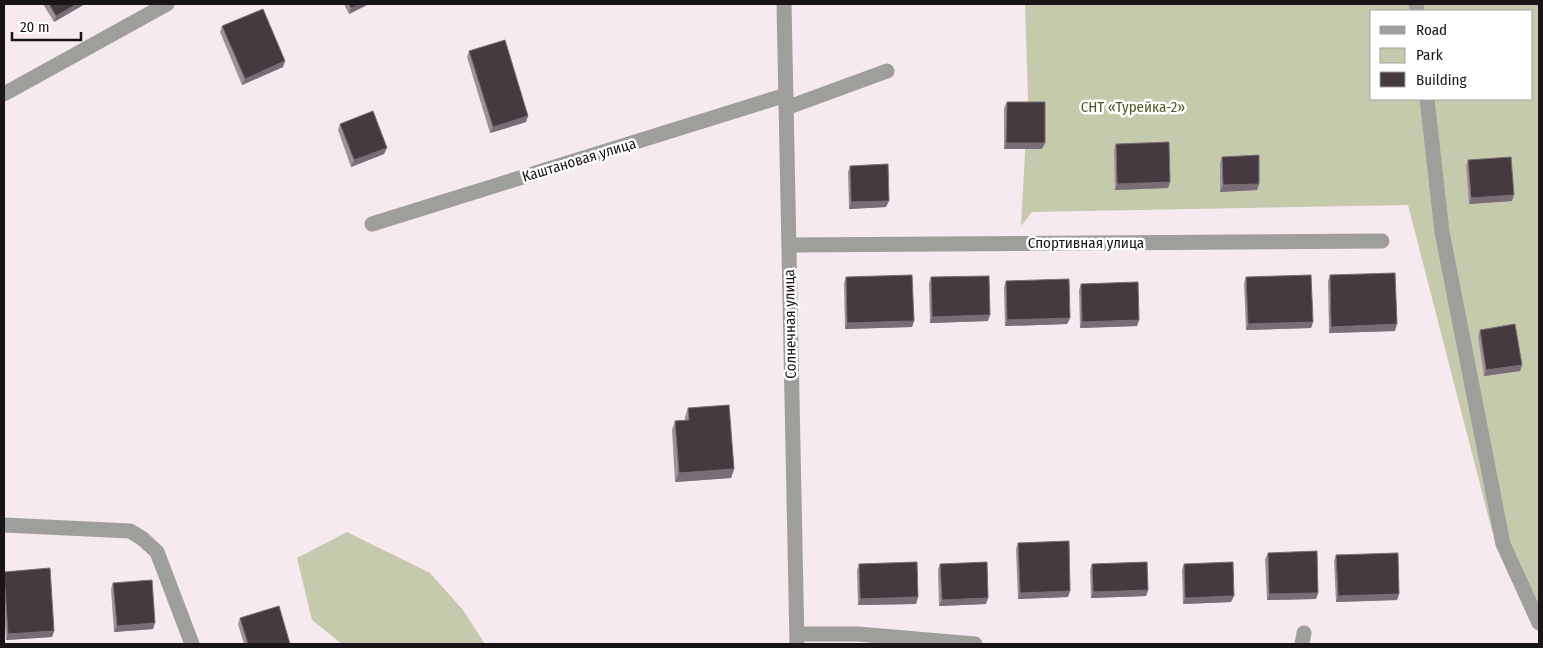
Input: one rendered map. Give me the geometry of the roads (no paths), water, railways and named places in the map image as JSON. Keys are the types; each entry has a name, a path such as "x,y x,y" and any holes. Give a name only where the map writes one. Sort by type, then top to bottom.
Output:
{"street":[{"path":"4,94 167,4"},
{"name":"Солнечная улица","path":"784,4 797,639"},
{"name":"Каштановая улица","path":"372,224 887,71"},
{"path":"1427,100 1442,232 1503,544 1539,624"},
{"name":"Спортивная улица","path":"789,245 1382,241"},
{"path":"4,525 130,531 157,552 192,644"},
{"path":"797,639 858,634 975,644"}],"park label":[{"name":"СНТ «Турейка-2»","path":"1133,107"}]}
